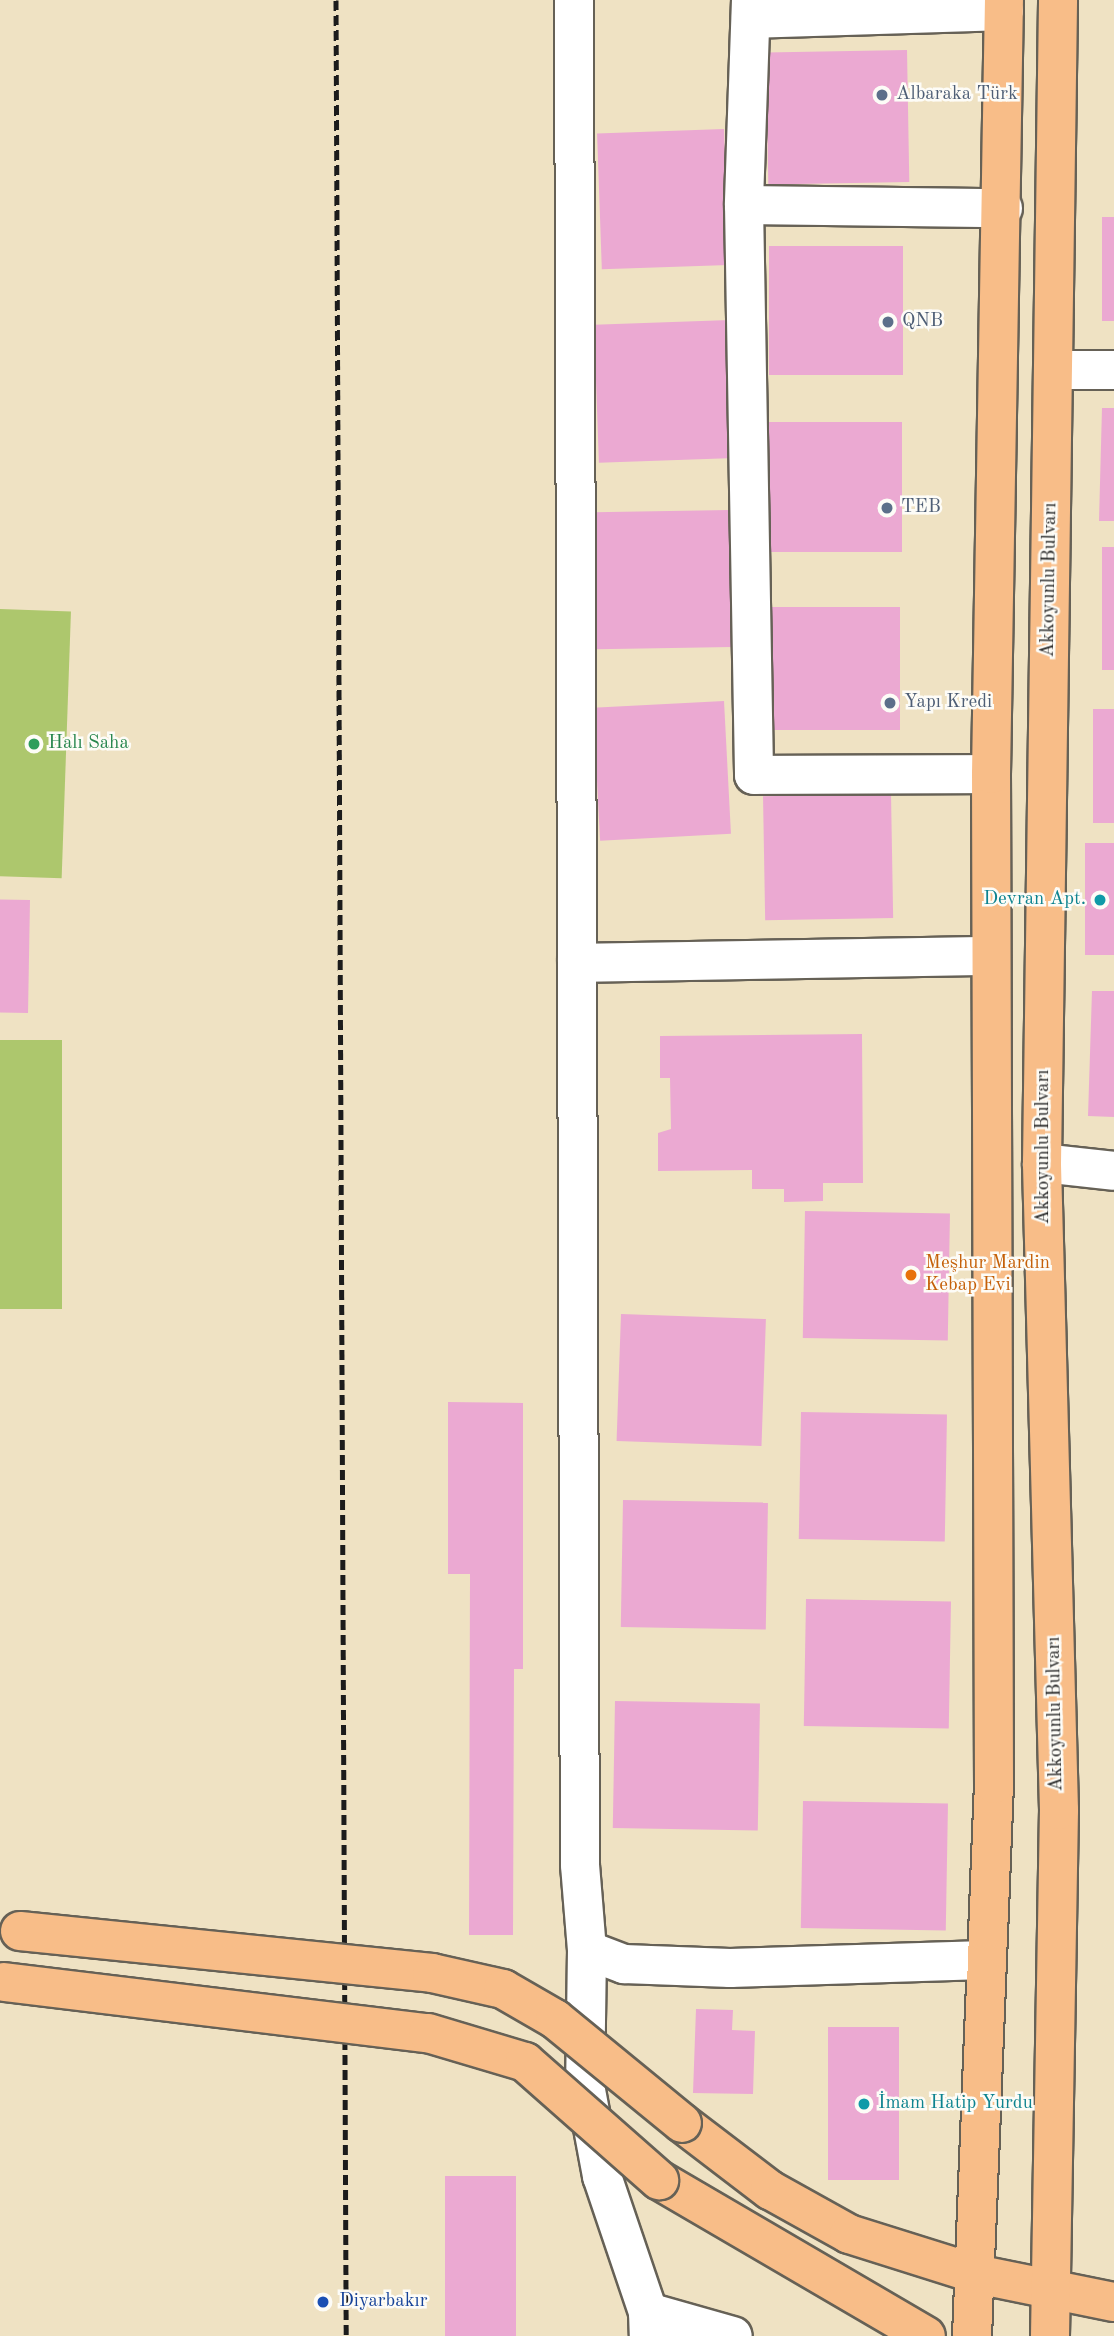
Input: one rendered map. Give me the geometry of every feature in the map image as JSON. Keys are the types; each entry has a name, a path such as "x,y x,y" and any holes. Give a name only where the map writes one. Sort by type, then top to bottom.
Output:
{"main road":[{"name":"Akkoyunlu Bulvarı","path":"1050,2336 1059,1810 1042,1163 1058,0"},
{"path":"972,2336 994,1784 991,774 1003,208 1004,5"},
{"path":"7,1927 432,1973 503,1989 555,2019 682,2123 770,2190 849,2234 976,2274 1114,2302"},
{"path":"1,1982 428,2033 525,2062 659,2180 926,2336"}],"street":[{"path":"573,0 580,1865 587,1950 585,2085 602,2176 649,2324 733,2336"},
{"path":"991,774 754,775 744,205 751,10 1004,5"},
{"path":"744,205 1003,208"},
{"path":"1053,370 1114,370"},
{"path":"577,963 991,956"},
{"path":"1042,1163 1114,1171"},
{"path":"587,1950 624,1964 730,1968 985,1960"}],"green space":[{"name":"Halı Saha","path":"0,609 71,611 62,878 0,876"},
{"path":"0,1040 62,1040 62,1309 0,1309"}],"building":[{"path":"907,50 909,182 768,184 766,52"},
{"path":"724,129 729,265 602,269 597,133"},
{"path":"1102,217 1114,217 1114,321 1102,321"},
{"path":"769,246 903,246 903,375 769,375"},
{"path":"730,320 735,458 599,463 594,325"},
{"path":"1102,408 1114,408 1114,521 1099,521"},
{"path":"768,422 902,422 902,552 768,552"},
{"path":"729,510 731,647 596,649 594,512"},
{"path":"1102,547 1114,547 1114,670 1102,670"},
{"path":"765,607 900,607 900,730 765,730"},
{"path":"724,701 731,834 600,841 593,708"},
{"path":"1093,709 1114,709 1114,823 1093,823"},
{"path":"891,794 893,918 765,920 763,796"},
{"name":"Devran Apt.","path":"1085,843 1114,843 1114,955 1085,955"},
{"path":"0,899 30,900 28,1013 0,1012"},
{"path":"1092,991 1114,991 1114,1117 1088,1116"},
{"path":"862,1034 863,1183 823,1183 823,1201 784,1202 784,1189 752,1189 752,1170 658,1171 658,1133 671,1129 670,1078 660,1078 660,1036"},
{"path":"805,1211 950,1214 948,1341 803,1338"},
{"path":"621,1314 766,1319 761,1446 617,1441"},
{"path":"448,1402 523,1403 523,1669 514,1669 513,1935 469,1935 470,1574 448,1574"},
{"path":"801,1412 947,1415 945,1542 799,1539"},
{"path":"623,1500 768,1503 766,1630 621,1627"},
{"path":"806,1599 951,1602 949,1729 804,1726"},
{"path":"615,1701 760,1704 758,1831 613,1828"},
{"path":"803,1801 948,1804 946,1931 801,1928"},
{"path":"696,2009 733,2010 732,2030 755,2031 753,2094 693,2093"},
{"name":"İmam Hatip Yurdu","path":"828,2027 899,2027 899,2180 828,2180"},
{"name":"Diyarbakır","path":"445,2176 516,2176 516,2336 445,2336"}],"railway":[{"path":"336,0 346,2336"}],"place":[{"name":"Albaraka Türk","path":"882,95"},
{"name":"QNB","path":"888,322"},
{"name":"TEB","path":"887,508"},
{"name":"Yapı Kredi","path":"890,703"},
{"name":"Halı Saha","path":"34,744"},
{"name":"Devran Apt.","path":"1100,900"},
{"name":"Meşhur Mardin Kebap Evi","path":"911,1275"},
{"name":"İmam Hatip Yurdu","path":"864,2104"},
{"name":"Diyarbakır","path":"323,2302"}]}
